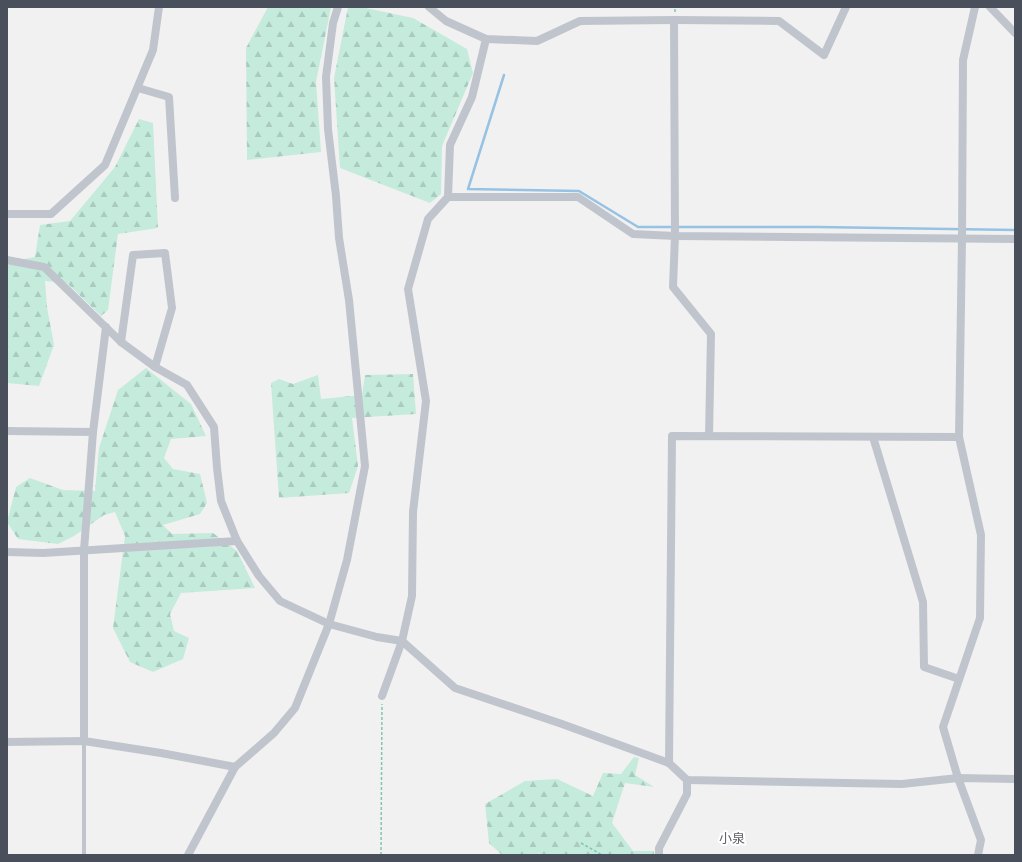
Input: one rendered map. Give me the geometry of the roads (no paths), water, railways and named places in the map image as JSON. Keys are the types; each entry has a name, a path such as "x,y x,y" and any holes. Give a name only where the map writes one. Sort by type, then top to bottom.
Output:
{"street":[{"path":"7,214 51,214 105,165 153,50 159,7"},
{"path":"188,855 235,767 274,734 295,708 329,624 347,560 365,466 349,300 339,238 336,196 328,129 326,77 333,23 338,7"},
{"path":"429,7 446,21 486,39 537,41 580,21 674,20 779,22 824,55 846,7"},
{"path":"975,7 963,60 959,437 980,535 980,618 943,727 958,778 981,840 978,855"},
{"path":"990,7 1015,33"},
{"path":"674,20 675,236 673,287 710,334 709,436"},
{"path":"382,696 402,641 412,596 413,512 426,401 408,290 428,219 448,197 450,145 472,97 486,39"},
{"path":"138,88 169,97 175,198"},
{"path":"448,197 578,197 633,234 675,236 1015,239"},
{"path":"121,342 134,255 165,253 172,308 155,366"},
{"path":"7,260 44,267 121,342 155,366 187,385 214,427 221,501 237,541 259,576 280,601 329,624 377,637 402,641 455,688 669,762 687,780 902,784 958,778 1015,779"},
{"path":"84,741 84,550 93,432 106,327"},
{"path":"7,431 93,432"},
{"path":"669,762 672,436 959,437"},
{"path":"873,437 923,602 924,667 960,679"},
{"path":"7,552 43,552 237,541"},
{"path":"7,742 84,741 161,753 235,767"},
{"path":"659,855 659,848 687,794 687,780"}],"lane":[{"path":"84,741 84,855"}],"waterway":[{"path":"504,75 468,189 579,191 638,227 818,227 1015,230"}],"district":[{"name":"小泉","path":"732,838"}]}
